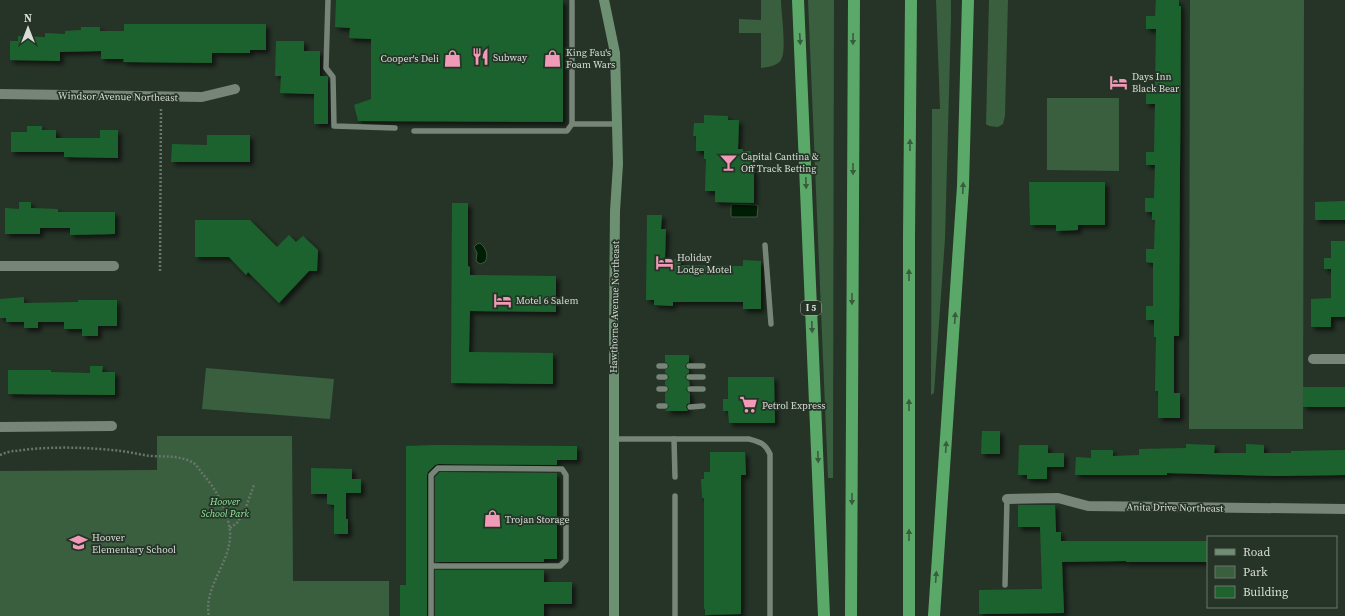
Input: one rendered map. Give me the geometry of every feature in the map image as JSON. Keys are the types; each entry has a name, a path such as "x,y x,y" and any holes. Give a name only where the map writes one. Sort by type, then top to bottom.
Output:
{"highway":[{"name":"I 5","path":"798,0 824,616"},
{"path":"852,616 854,0"},
{"path":"909,616 909,238 911,0"},
{"path":"934,616 963,186 968,0"}],"main road":[{"name":"Hawthorne Avenue Northeast","path":"604,0 615,53 618,124 618,164 615,211 614,322 614,616"}],"street":[{"name":"Windsor Avenue Northeast","path":"0,94 202,97 235,89"},
{"path":"0,266 114,266"},
{"path":"1313,359 1345,359"},
{"path":"0,427 112,426"},
{"name":"Anita Drive Northeast","path":"1007,499 1058,498 1088,506 1345,509"}],"lane":[{"path":"328,0 326,68 333,77 334,126 394,128"},
{"path":"414,131 567,131 572,124 572,0"},
{"path":"572,124 618,124"},
{"path":"765,245 771,324"},
{"path":"689,366 703,366"},
{"path":"689,376 703,376"},
{"path":"690,389 703,389"},
{"path":"658,406 665,406"},
{"path":"690,406 703,406"},
{"path":"614,439 749,439 760,442 767,447 770,454 770,616"},
{"path":"674,439 675,477"},
{"path":"431,566 560,566 566,560 566,475 562,469 438,468 431,475 431,566 431,616"},
{"path":"675,496 675,616"},
{"path":"1005,586 1007,499"}],"path":[{"path":"160,271 161,96"},
{"path":"0,454 14,451 60,448 94,449 151,456 177,456 194,462 217,493 223,506 230,533 226,553 208,601 208,616"},
{"path":"229,528 238,522 246,507 254,485"}],"green space":[{"path":"761,0 781,0 784,49 783,55 779,62 769,67 761,68 761,33 739,33 739,19 761,20"},
{"path":"808,0 834,0 833,478 828,478"},
{"path":"936,0 951,0 951,19 945,239 934,393 931,395 932,109 940,109"},
{"path":"989,0 1008,0 1005,116 1003,124 998,127 989,126 986,124"},
{"path":"1190,0 1304,0 1303,429 1189,429"},
{"path":"1047,98 1119,98 1119,171 1047,170"},
{"path":"206,368 334,379 330,419 202,409"},
{"name":"Hoover School Park","path":"157,436 292,436 293,581 389,581 389,616 0,616 0,471 157,470"}],"shaded area":[{"path":"731,205 758,206 757,217 732,217"},
{"path":"480,243 484,247 487,254 485,262 480,264 476,261 477,253 474,247"}],"building":[{"path":"336,0 563,0 563,122 358,121 354,105 371,99 371,39 349,38 350,28 335,27"},
{"path":"1156,0 1179,0 1179,6 1181,6 1179,336 1174,336 1174,393 1180,393 1180,418 1158,418 1158,391 1155,391 1156,337 1154,337 1154,320 1146,320 1146,306 1153,306 1153,263 1146,262 1146,249 1154,249 1155,220 1152,220 1152,212 1145,212 1145,198 1154,198 1155,165 1146,165 1146,152 1154,152 1155,104 1146,104 1146,91 1155,90 1156,29 1146,29 1146,16 1155,16"},
{"path":"124,24 266,24 266,50 250,50 250,53 212,53 212,63 123,62 124,59 101,59 101,51 60,52 60,61 10,60 10,41 18,41 18,36 45,37 45,33 65,34 65,31 81,30 81,27 100,27 100,31 124,31"},
{"path":"276,41 304,41 304,51 320,51 320,76 328,77 328,124 314,124 314,94 280,93 281,76 275,76"},
{"name":"Capital Cantina & Off Track Betting","path":"704,115 728,116 728,120 739,120 738,149 743,149 743,151 751,151 751,165 753,165 754,174 754,203 715,202 715,191 705,191 706,159 704,159 704,151 696,151 696,136 693,136 694,123 704,123"},
{"path":"27,126 42,126 42,130 56,130 56,138 100,138 100,130 118,130 118,158 64,157 64,152 11,152 11,132 27,132"},
{"path":"207,135 250,135 250,162 171,162 172,144 207,145"},
{"path":"1029,182 1105,182 1105,225 1078,225 1078,230 1056,231 1056,225 1030,225"},
{"path":"1345,201 1345,220 1315,220 1315,202"},
{"path":"19,202 31,202 31,208 58,209 58,212 115,212 115,234 70,235 70,228 40,228 40,234 5,234 5,208 19,209"},
{"name":"Motel 6 Salem","path":"452,203 468,203 468,266 470,267 470,275 556,276 556,312 470,311 469,352 553,353 553,384 451,383"},
{"name":"Holiday Lodge Motel","path":"647,215 662,215 661,229 666,229 665,259 681,259 681,265 743,266 743,260 761,261 761,309 743,309 743,302 673,302 673,306 654,305 654,300 646,300"},
{"path":"195,220 250,220 277,247 289,235 296,242 303,236 318,250 317,271 309,271 279,303 248,272 246,275 229,257 195,257"},
{"path":"1331,241 1345,241 1345,317 1331,317 1331,327 1311,327 1311,299 1331,298 1331,269 1324,269 1324,258 1331,258"},
{"path":"24,297 24,303 78,302 78,300 117,300 117,326 98,326 98,336 82,336 82,329 64,329 64,322 38,322 38,328 24,328 24,322 6,322 6,318 0,318 0,299"},
{"path":"665,355 689,355 689,362 685,366 689,370 689,373 685,377 689,381 690,385 686,389 690,393 690,403 687,404 686,407 688,411 665,411 669,406 665,402 665,393 669,389 665,385 665,381 669,377 665,373 665,370 669,366 665,362"},
{"path":"90,366 103,366 102,372 115,372 115,395 8,394 8,370 51,370 51,372 90,373"},
{"name":"Petrol Express","path":"728,377 774,377 775,423 729,423 728,411 723,411 723,399 728,399"},
{"path":"1303,387 1345,387 1345,407 1303,407"},
{"path":"982,431 1000,431 1000,454 981,454"},
{"path":"1186,444 1215,445 1214,453 1246,453 1246,444 1264,445 1264,453 1345,450 1345,475 1275,476 1167,473 1167,475 1075,475 1076,457 1091,458 1091,450 1113,450 1113,456 1139,455 1139,449 1186,448"},
{"path":"1019,445 1048,445 1048,453 1064,453 1064,467 1047,467 1047,479 1027,479 1027,475 1018,475"},
{"path":"406,446 577,446 577,460 557,460 557,465 435,465 427,475 427,616 400,616 400,585 406,585"},
{"path":"710,452 745,452 746,475 741,475 741,614 705,615 704,498 702,498 701,479 704,479 704,472 710,472"},
{"path":"311,468 352,469 352,479 361,479 361,493 346,493 346,519 348,519 348,534 334,534 334,505 327,504 327,494 311,494"},
{"path":"440,472 557,473 557,559 544,559 544,562 435,562 435,477"},
{"path":"1018,505 1055,505 1056,532 1061,532 1061,541 1207,541 1207,562 1062,562 1064,613 979,614 979,590 1042,589 1040,527 1018,527"},
{"path":"435,570 544,570 544,582 572,582 572,604 544,604 544,616 435,616"}],"place":[{"name":"Subway","path":"480,57"},
{"name":"Cooper's Deli","path":"452,58"},
{"name":"King Fau's Foam Wars","path":"553,58"},
{"name":"Days Inn Black Bear","path":"1119,82"},
{"name":"Capital Cantina & Off Track Betting","path":"728,162"},
{"name":"Holiday Lodge Motel","path":"664,263"},
{"name":"Motel 6 Salem","path":"503,300"},
{"name":"Petrol Express","path":"749,405"},
{"name":"Trojan Storage","path":"492,519"},
{"name":"Hoover Elementary School","path":"79,543"}]}
